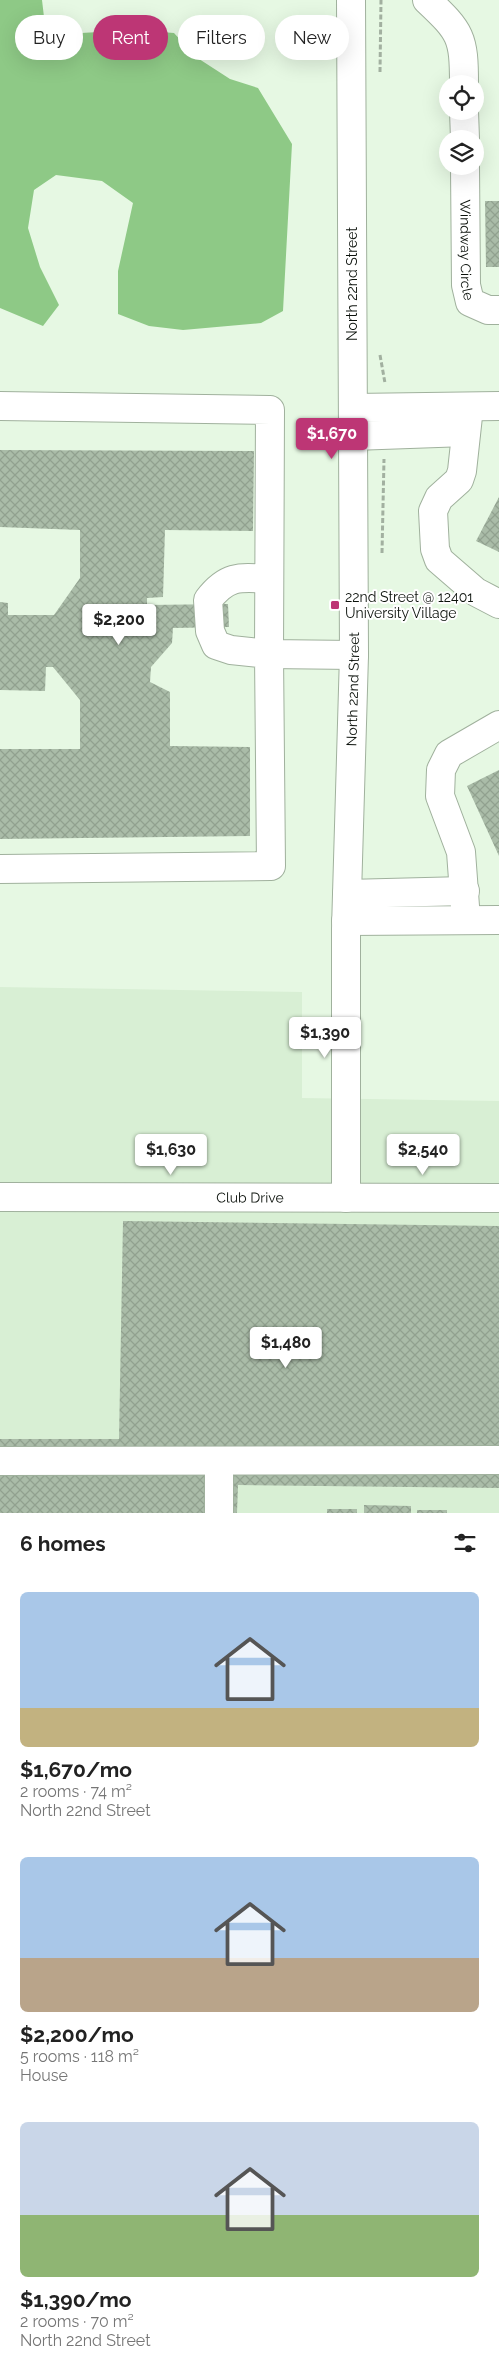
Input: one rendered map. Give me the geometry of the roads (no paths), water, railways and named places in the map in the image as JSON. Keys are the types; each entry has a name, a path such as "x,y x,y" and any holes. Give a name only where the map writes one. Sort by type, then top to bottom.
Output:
{"street":[{"name":"North 22nd Street","path":"346,1198 346,921 354,655 351,0"},
{"path":"427,0 454,25 464,50 464,75"},
{"name":"Windway Circle","path":"465,175 466,285 470,302 488,310 499,310"},
{"path":"0,406 270,410 269,654 271,866 0,869"},
{"path":"353,436 467,420 499,406"},
{"path":"353,408 467,420"},
{"path":"467,420 459,480 440,498 433,511 435,549 440,560 476,592 499,604"},
{"path":"269,579 242,577 226,581 208,600 210,631 216,645 231,650 269,654 354,655"},
{"path":"466,920 461,852 440,796 441,770 449,754 499,725"},
{"path":"347,894 465,891"},
{"path":"346,921 499,920"},
{"name":"Club Drive","path":"0,1197 499,1198"},
{"path":"0,1461 499,1460"},
{"path":"219,1461 219,1513"}],"place":[{"name":"22nd Street @ 12401 University Village","path":"335,605"}]}
